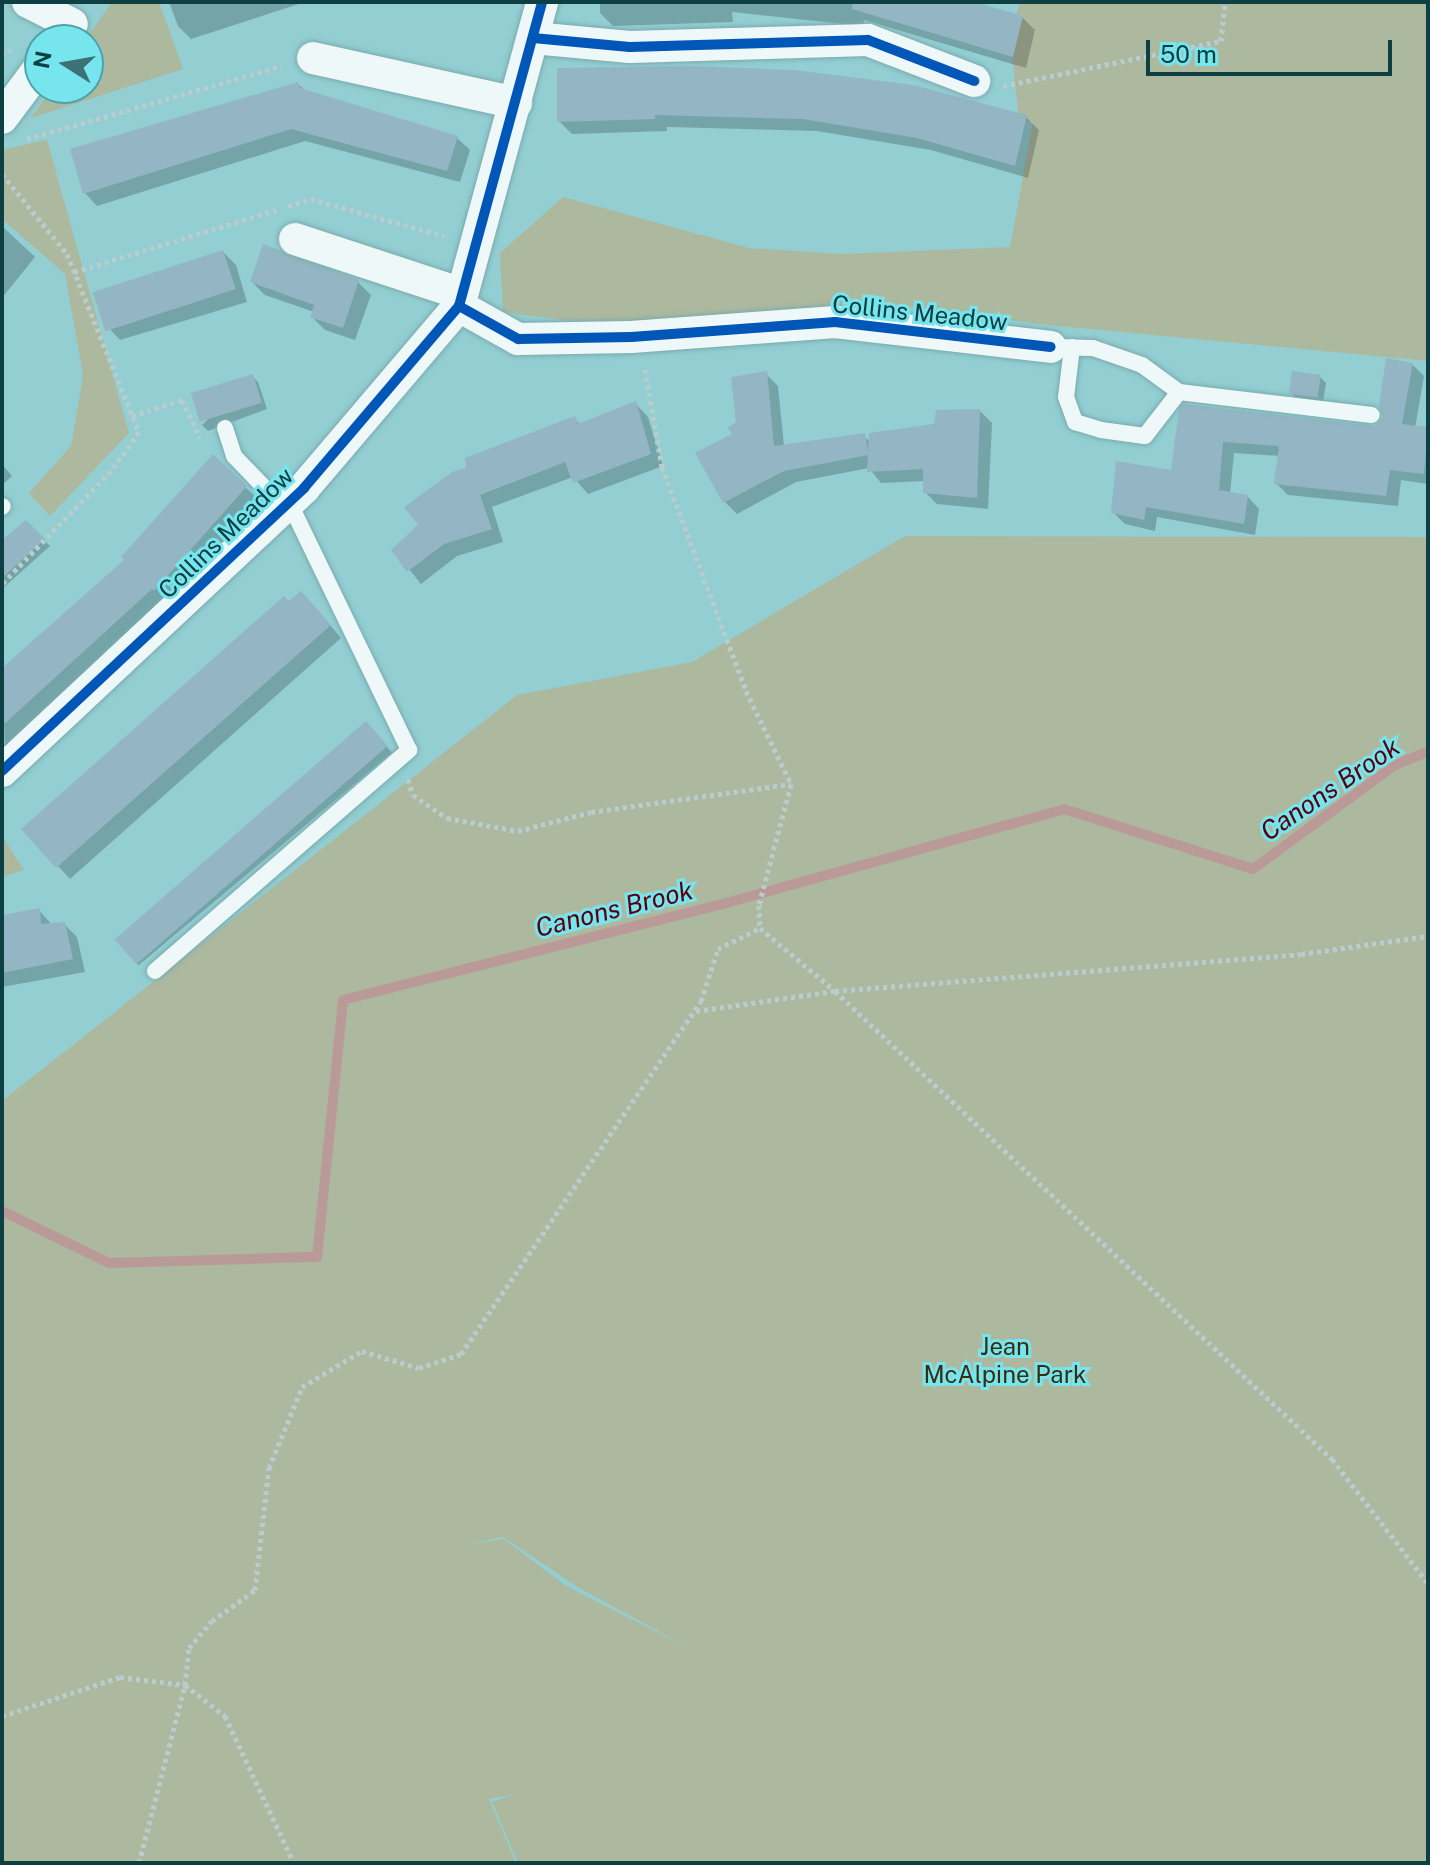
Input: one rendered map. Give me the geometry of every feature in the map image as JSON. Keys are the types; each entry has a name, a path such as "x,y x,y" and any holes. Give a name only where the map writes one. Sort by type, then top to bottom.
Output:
{"street":[{"path":"28,2 72,22"},
{"name":"Collins Meadow","path":"2,771 286,504 460,300 542,2"},
{"path":"533,38 630,47 868,40 974,81"},
{"path":"313,58 516,103"},
{"path":"9,129 24,99"},
{"name":"Collins Meadow","path":"295,239 460,300 518,339 639,336 835,322 1062,347"}],"lane":[{"path":"1179,392 1145,436 1101,430 1075,422 1066,397 1062,347 1093,348 1142,365 1179,392 1372,415"},
{"path":"155,971 409,750 286,504 234,456 225,428"}],"path":[{"path":"974,81 1002,87 1221,41 1225,2"},
{"path":"9,129 47,136 313,58"},
{"path":"2,174 67,254 139,432 111,471 2,584"},
{"path":"639,336 662,467 746,691 791,784 759,905 760,928 835,991 1332,1459 1428,1583"},
{"path":"132,416 182,400 201,440 225,428"},
{"path":"401,756 413,795 424,805 447,818 518,831 591,812 791,784"},
{"path":"139,1863 185,1685 189,1648 212,1621 255,1590 269,1468 302,1387 362,1351 419,1368 461,1354 695,1011 718,949 760,928"},
{"path":"695,1011 835,991 1301,954 1428,936"},
{"path":"2,1716 120,1677 185,1685 225,1716 294,1863"}],"green space":[{"path":"112,2 159,2 183,69 104,94 104,24 96,24"},
{"path":"1020,2 1428,2 1428,361 1048,325 911,307 636,329 503,312 500,253 563,197 749,248 840,254 1010,247 1033,122 1019,120 1010,37"},
{"path":"41,104 74,104 31,118"},
{"path":"47,140 129,433 50,516 29,493 71,446 83,375 65,274 2,219 2,154 5,149"},
{"name":"Jean McAlpine Park","path":"1428,524 1428,1863 518,1863 492,1802 515,1794 489,1799 516,1863 2,1863 2,1101 517,695 692,662 905,536 1426,537","holes":["503,1537 579,1588 693,1650 566,1586 504,1539 465,1545"]},
{"path":"2,836 24,870 2,877"}],"building":[{"path":"853,2 975,2 1023,16 1013,57 852,9"},
{"path":"694,66 794,70 913,85 1027,115 1015,166 917,138 803,119 655,115 655,119 557,122 557,68"},
{"path":"298,82 300,88 458,136 447,171 291,129 83,194 70,149"},
{"path":"263,244 359,280 343,328 310,317 314,305 250,282"},
{"path":"223,250 236,289 105,331 93,292"},
{"path":"1386,358 1413,363 1402,424 1428,427 1424,474 1390,470 1386,496 1274,484 1279,446 1223,442 1219,490 1248,495 1244,524 1146,507 1144,520 1111,513 1116,461 1171,470 1179,409 1183,404 1376,426 1383,417 1379,406"},
{"path":"767,371 774,446 865,433 868,452 869,433 934,424 936,410 980,409 977,498 923,493 923,469 867,472 868,455 784,471 723,503 695,453 732,434 728,428 736,422 731,377"},
{"path":"1292,371 1321,375 1318,398 1289,394"},
{"path":"253,374 262,403 200,422 191,393"},
{"path":"636,401 651,454 573,483 565,462 480,495 492,529 444,544 407,572 391,550 418,525 404,507 452,472 466,468 465,458 575,416 578,424"},
{"path":"213,454 247,486 154,591 152,589 2,726 2,668 124,560 121,557"},
{"path":"26,520 45,539 2,578 2,540"},
{"path":"301,591 331,625 56,868 21,829 284,596 289,601"},
{"path":"366,721 388,746 136,964 115,939"},
{"path":"40,908 41,924 65,922 73,959 2,973 2,915"}],"waterway":[{"name":"Canons Brook","path":"2,1211 109,1263 317,1257 343,1000 726,903 1064,809 1253,869 1395,765 1428,752"}],"cycle path":[{"path":"2,771 304,488 459,306 542,2"},
{"path":"533,38 630,47 868,40 974,81"},
{"path":"459,306 518,339 631,337 835,322 1051,347"}]}
